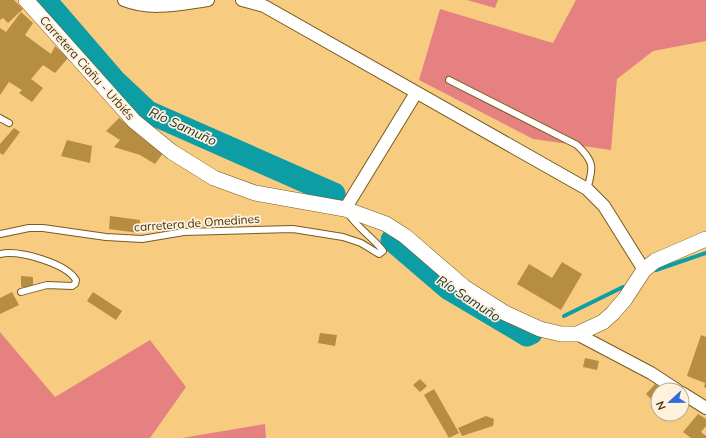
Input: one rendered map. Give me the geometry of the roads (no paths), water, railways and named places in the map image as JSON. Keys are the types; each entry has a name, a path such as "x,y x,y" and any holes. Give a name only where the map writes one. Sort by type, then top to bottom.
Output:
{"street":[{"name":"Carretera Ciañu - Urbiés","path":"26,0 134,121 172,152 214,178 255,193 345,209 386,224 399,232 464,287 505,313 540,329 561,334 577,334 602,322 614,313 644,270 655,261 670,253 706,239"},
{"path":"124,0 132,3 158,7 208,0"},
{"path":"242,0 264,6 587,189 604,206 644,270"},
{"path":"345,209 416,93"},
{"path":"577,334 651,373 665,382"},
{"path":"690,398 706,408"}],"lane":[{"path":"449,80 577,145 591,161 592,171 587,189"},
{"path":"0,118 9,123"},
{"name":"carretera de Omedines","path":"0,234 29,228 43,228 106,237 142,239 184,232 292,229 343,237 361,243 379,254 383,251 353,222 345,209"},
{"path":"0,254 12,254 43,260 64,269 76,280 75,284 72,286 47,285 21,292"}],"waterway":[{"name":"Río Samuño","path":"45,0 114,80 148,112 334,194"},
{"name":"Río Samuño","path":"392,240 448,288 527,335 531,333"},
{"path":"656,270 706,253"},
{"path":"564,316 623,287"}]}
